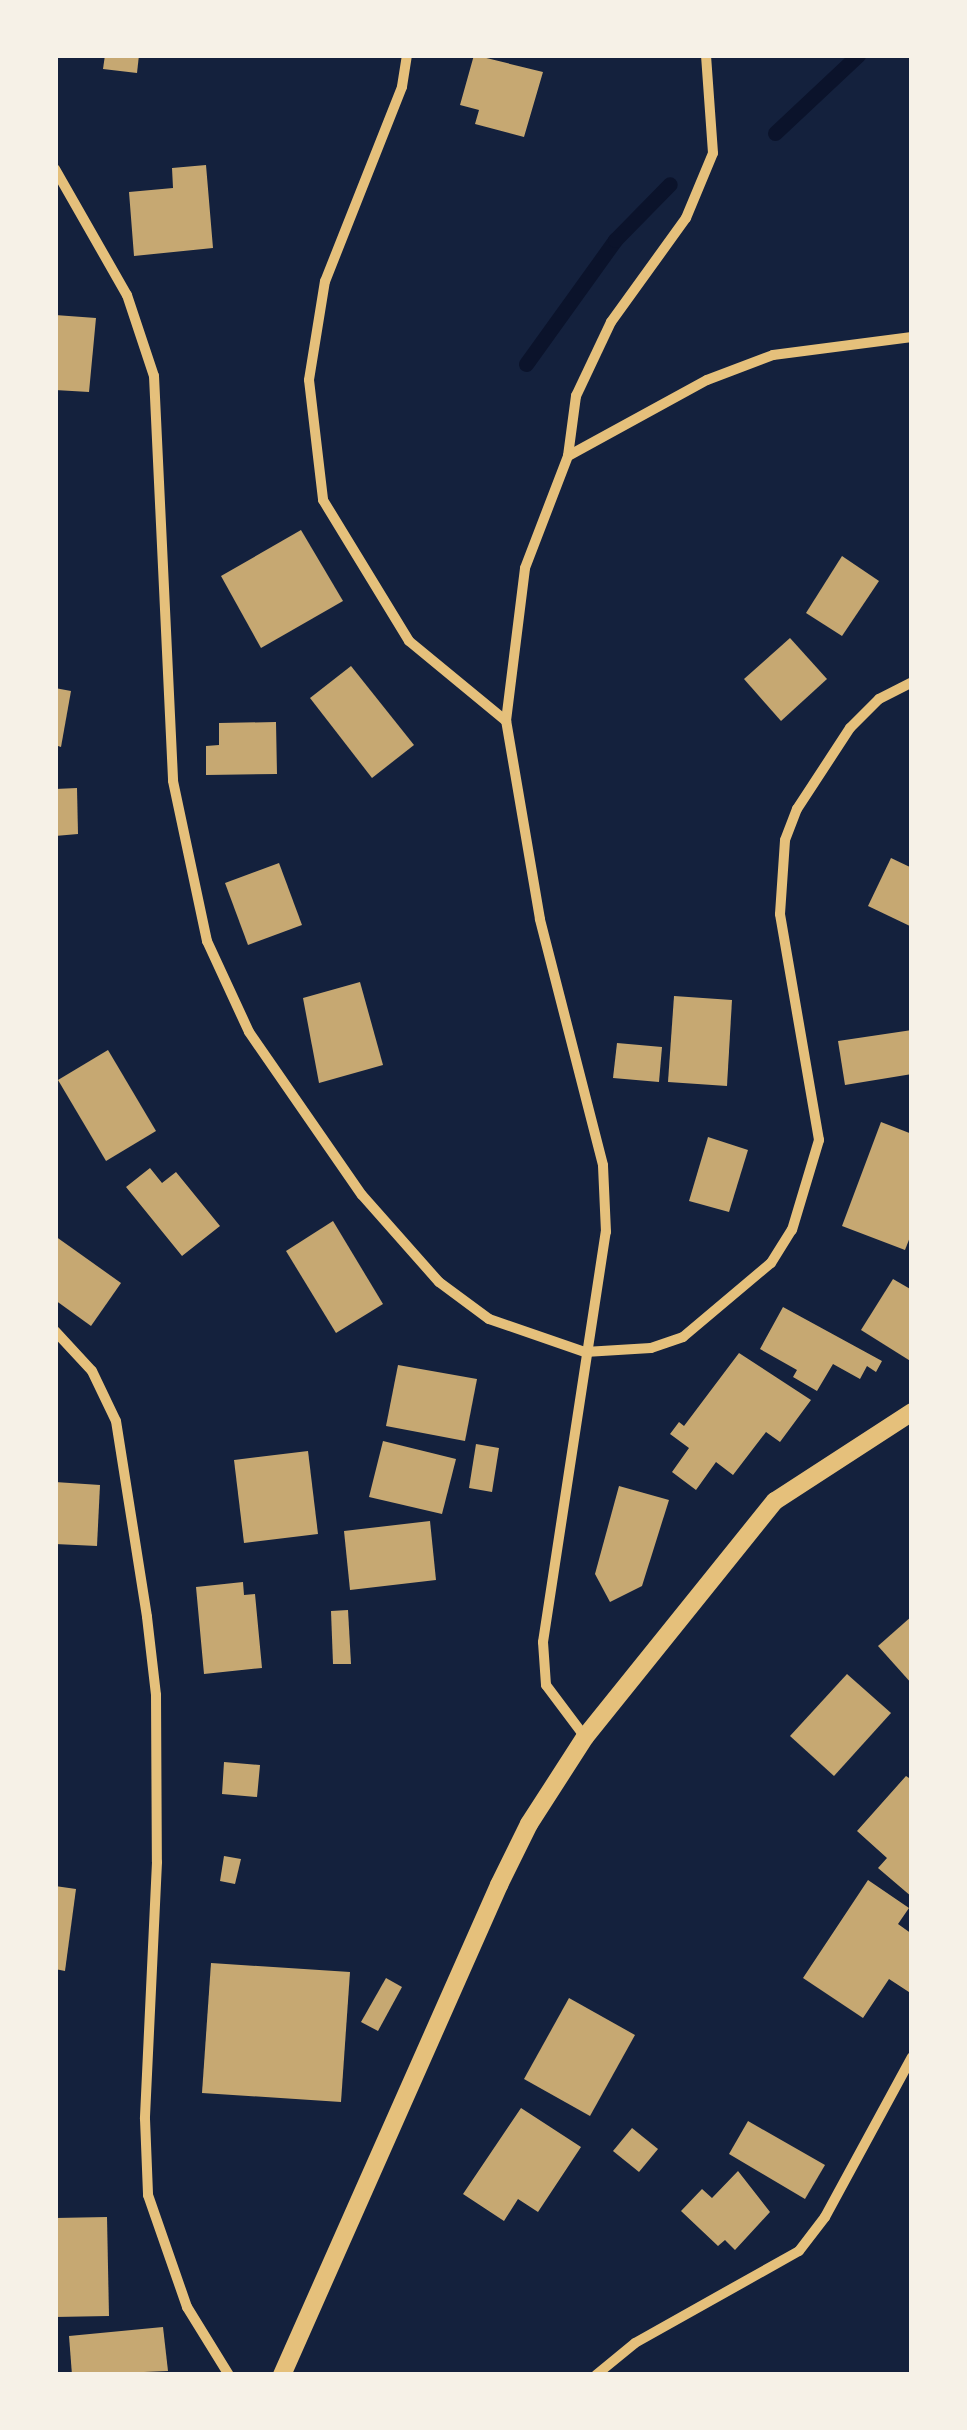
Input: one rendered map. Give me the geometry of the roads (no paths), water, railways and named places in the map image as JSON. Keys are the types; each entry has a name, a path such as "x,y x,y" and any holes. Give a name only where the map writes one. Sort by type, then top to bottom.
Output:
{"street":[{"path":"406,55 402,86 325,281 309,380 322,500 408,642 506,720"},
{"path":"585,1737 542,1672 585,1352 606,1232 604,1165 540,919 506,720 525,568 568,456 589,361 686,218 712,153 715,118 706,55"},
{"path":"55,169 127,295 154,376 173,782 190,882 221,978 279,1080 412,1255 488,1318 585,1352 652,1348 683,1337 770,1263 792,1230 819,1140 780,914 785,840 796,809 850,728 879,699 912,682"},
{"path":"568,456 707,380 774,355 912,337"},
{"path":"55,1331 92,1371 116,1422 148,1618 156,1695 157,1862 145,2120 148,2195 181,2294 230,2375"},
{"path":"282,2375 506,1870 585,1737 774,1501 912,1412"},
{"path":"596,2375 635,2342 799,2251 854,2168 912,2057"}],"waterway":[{"path":"775,133 858,55"},
{"path":"526,364 615,240 670,184"}]}
